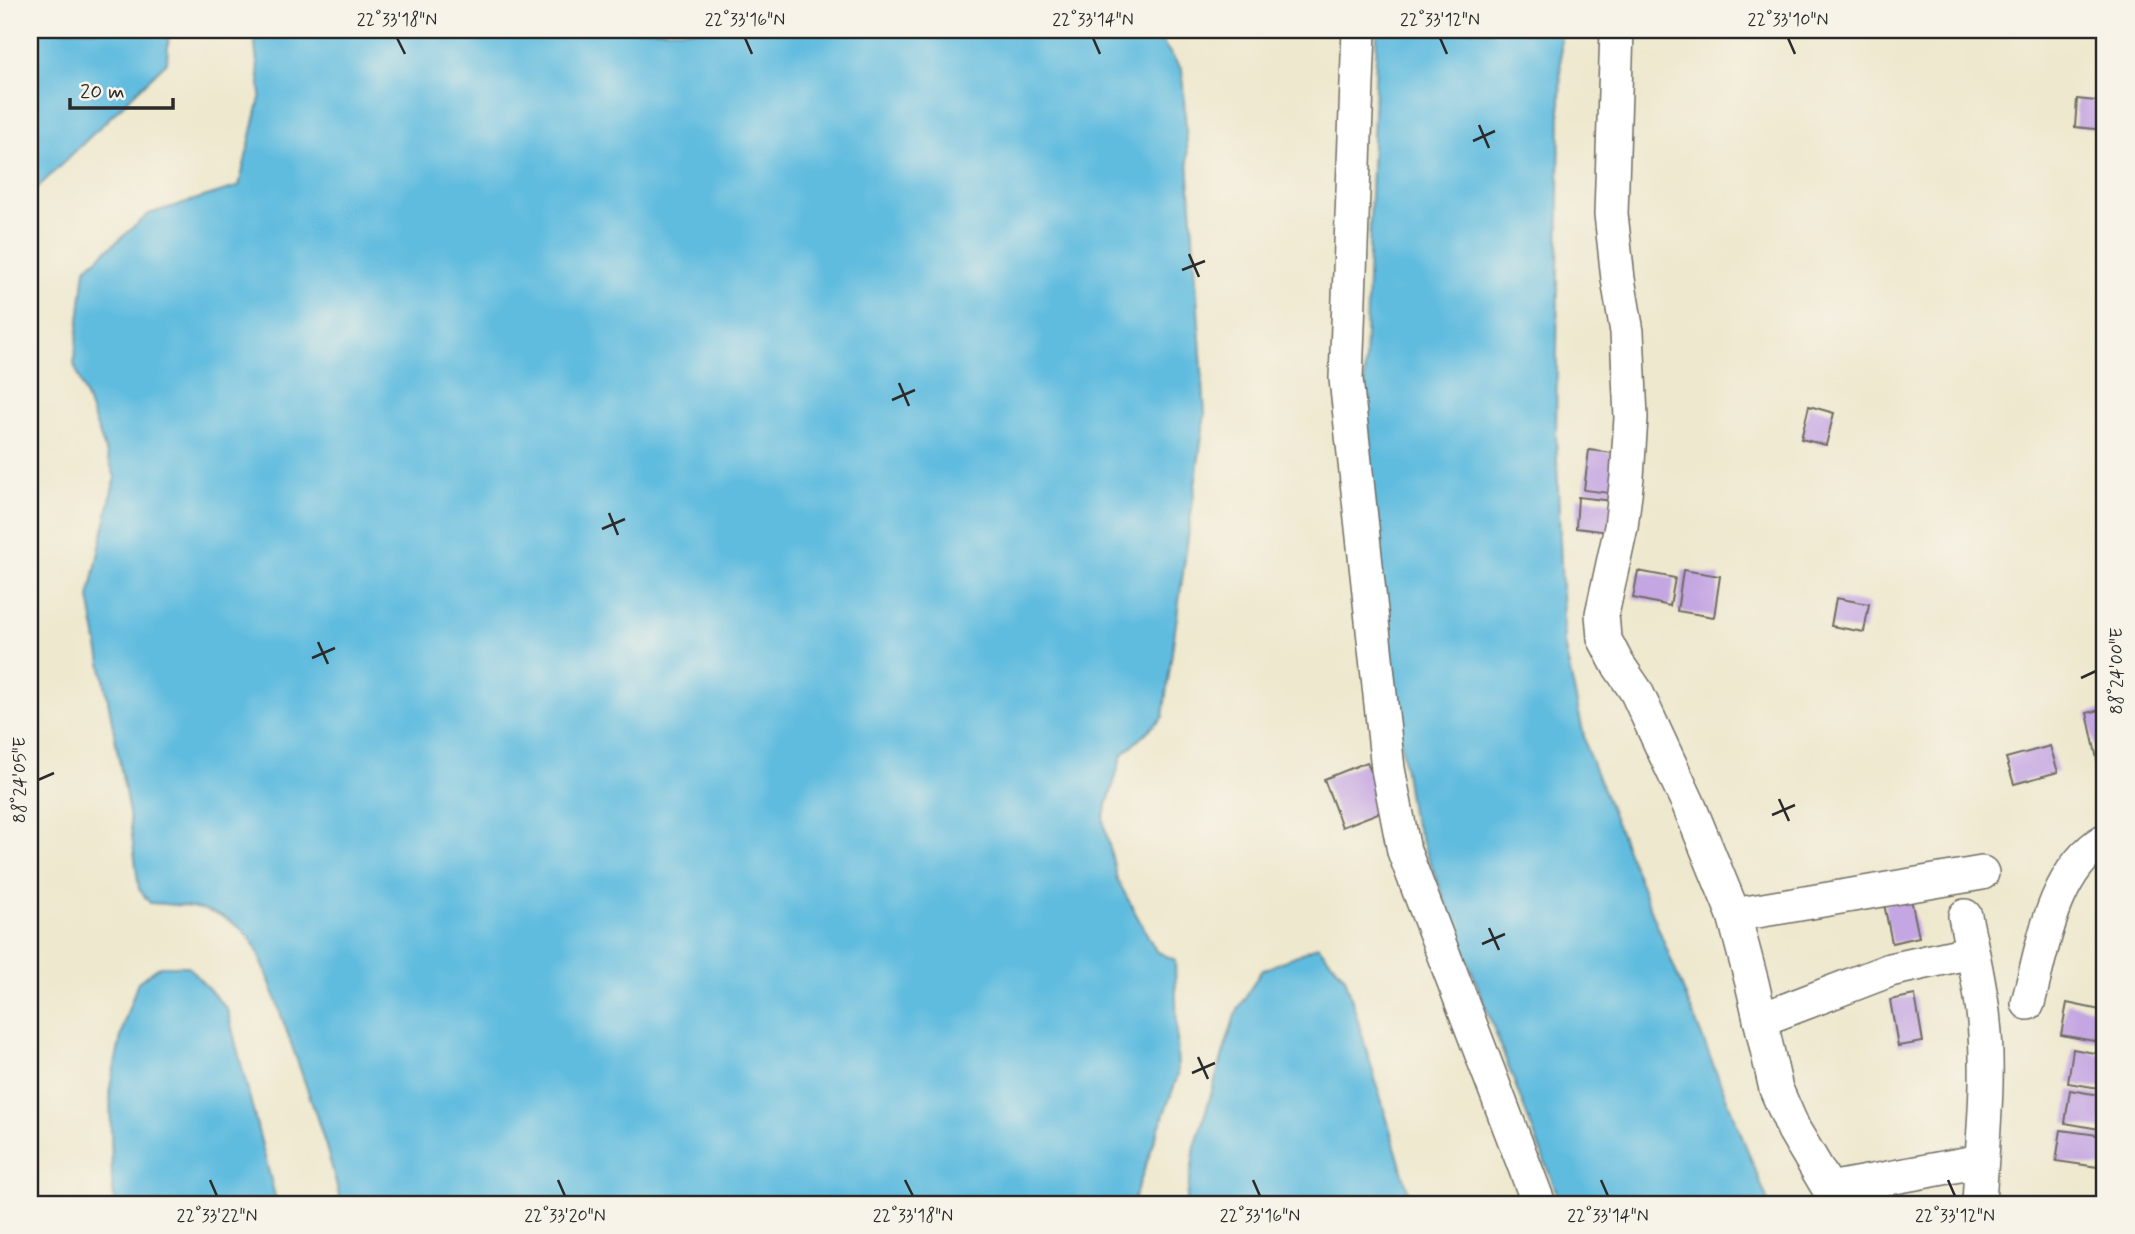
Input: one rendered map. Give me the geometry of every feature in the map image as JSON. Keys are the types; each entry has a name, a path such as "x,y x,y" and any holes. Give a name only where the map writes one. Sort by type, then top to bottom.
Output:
{"street":[{"path":"1359,30 1346,379 1388,769 1404,851 1539,1204"},
{"path":"1617,30 1611,214 1627,332 1631,418 1621,527 1602,614 1604,638 1636,691 1688,803 1734,915 1776,1090 1794,1129 1832,1196 1981,1161"},
{"path":"2028,1003 2053,910 2071,874 2097,845 2105,840"},
{"path":"1734,915 1982,873"},
{"path":"1965,916 1986,1046 1979,1204"},
{"path":"1760,1020 1890,970 1972,952"}],"water":[{"path":"30,30 169,30 167,62 30,195"},
{"path":"253,30 1153,30 1156,33 1182,70 1205,414 1163,717 1122,755 1103,819 1117,879 1156,951 1175,960 1178,1075 1132,1204 341,1204 314,1109 267,974 253,942 227,919 190,907 150,903 139,889 129,813 89,598 115,477 74,364 85,269 149,214 239,186 261,94"},
{"path":"1377,30 1561,30 1556,434 1564,644 1587,750 1769,1204 1561,1204 1411,812 1377,580 1363,418"},
{"path":"1318,946 1345,977 1412,1204 1186,1204 1195,1147 1235,1015 1261,971"},
{"path":"160,966 188,966 227,1009 277,1204 115,1204 110,1087 125,1019 138,982"}],"building":[{"path":"2077,99 2105,102 2105,130 2075,127"},
{"path":"1809,406 1834,413 1826,445 1801,439"},
{"path":"1589,450 1621,454 1617,494 1584,490"},
{"path":"1578,497 1612,501 1609,532 1576,528"},
{"path":"1683,570 1720,576 1714,617 1677,611"},
{"path":"1638,571 1675,578 1670,606 1633,598"},
{"path":"1836,598 1869,604 1864,632 1831,626"},
{"path":"2105,709 2105,763 2098,764 2087,713"},
{"path":"2050,746 2058,772 2014,784 2006,758"},
{"path":"1367,762 1386,810 1342,827 1324,779"},
{"path":"1911,899 1919,937 1892,943 1884,904"},
{"path":"1915,995 1923,1042 1898,1046 1890,1000"},
{"path":"2067,1003 2105,1011 2105,1043 2061,1035"},
{"path":"2073,1049 2105,1055 2105,1089 2068,1083"},
{"path":"2070,1090 2105,1096 2105,1130 2065,1123"},
{"path":"2061,1130 2105,1136 2105,1168 2056,1161"}]}
